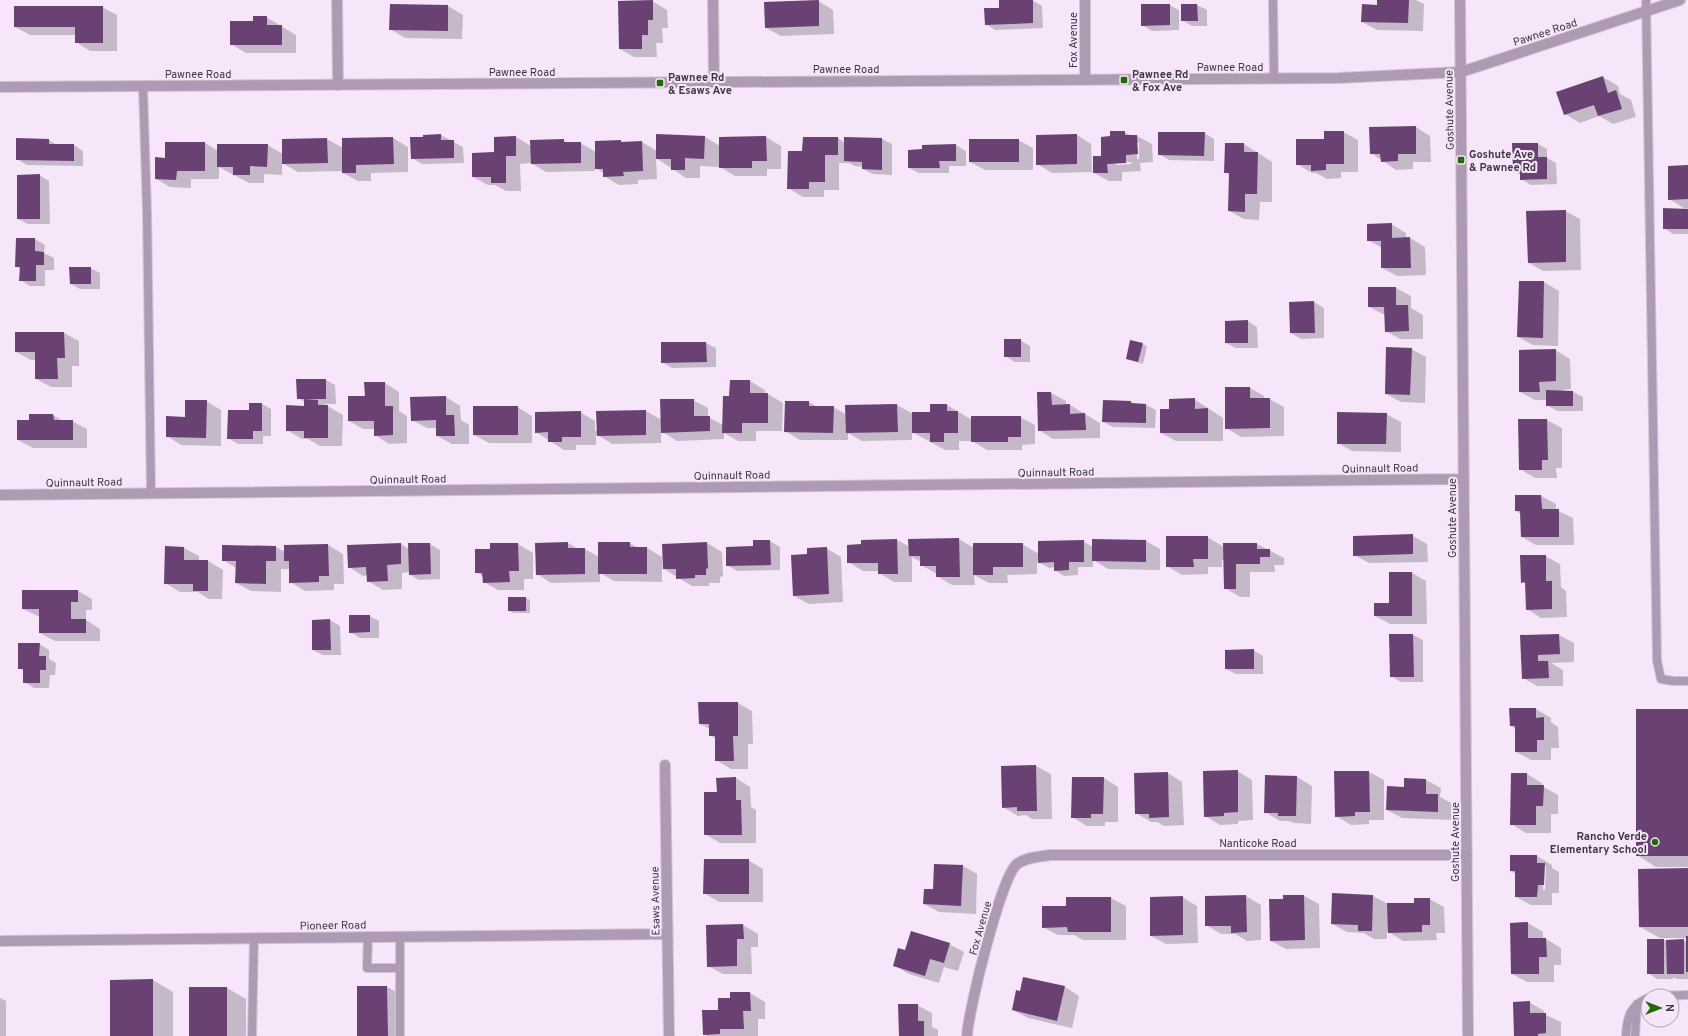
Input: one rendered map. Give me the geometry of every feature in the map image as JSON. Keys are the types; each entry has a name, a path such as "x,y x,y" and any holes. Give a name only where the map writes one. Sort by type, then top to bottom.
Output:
{"street":[{"path":"337,0 338,85"},
{"path":"713,0 714,82"},
{"name":"Fox Avenue","path":"1085,0 1085,80"},
{"name":"Goshute Avenue","path":"1460,0 1468,1036"},
{"name":"Pawnee Road","path":"0,87 1274,79 1339,78 1460,72 1680,0"},
{"name":"Quinnault Road","path":"0,495 1464,480"},
{"name":"Esaws Avenue","path":"665,765 668,1036"},
{"name":"Fox Avenue","path":"967,1036 978,978 1007,880 1017,864 1033,858 1050,855"},
{"name":"Nanticoke Road","path":"1050,855 1467,855"},
{"name":"Pioneer Road","path":"0,941 667,934"}],"lane":[{"path":"1273,0 1274,79"},
{"path":"1646,0 1657,661 1661,679 1688,681"},
{"path":"143,87 147,212 151,493"},
{"path":"400,936 400,1036"},
{"path":"368,937 368,968 399,968"},
{"path":"252,1036 254,938"},
{"path":"1626,1036 1628,1016 1637,1003 1640,1002"},
{"path":"1636,1036 1637,1003"}],"building":[{"path":"653,0 653,20 648,20 648,35 642,35 642,49 619,49 618,1"},
{"path":"819,0 819,26 765,28 764,2"},
{"path":"999,0 1033,0 1033,23 985,25 984,8 999,8"},
{"path":"1377,0 1409,0 1408,23 1361,22 1362,4 1377,5"},
{"path":"390,4 448,5 448,31 389,30"},
{"path":"1141,4 1170,4 1170,25 1141,26"},
{"path":"1181,4 1197,4 1198,21 1181,21"},
{"path":"14,6 103,6 103,43 75,43 75,27 14,27"},
{"path":"253,16 267,16 267,25 282,25 282,45 230,45 230,21 253,21"},
{"path":"1603,76 1608,93 1616,90 1622,109 1598,116 1594,105 1564,115 1556,92"},
{"path":"1416,126 1416,154 1398,154 1398,161 1381,162 1380,154 1370,154 1369,127"},
{"path":"1110,131 1125,131 1125,135 1137,135 1138,154 1126,155 1126,163 1107,164 1108,173 1093,173 1093,156 1101,156 1101,137 1110,136"},
{"path":"1324,131 1344,131 1344,164 1326,164 1326,170 1311,171 1311,165 1296,165 1296,139 1324,139"},
{"path":"1158,132 1205,132 1204,156 1158,155"},
{"path":"441,134 441,140 454,140 454,158 411,159 410,137 423,137 423,135"},
{"path":"656,134 705,136 704,159 685,158 685,170 671,170 671,159 656,159"},
{"path":"1077,134 1077,164 1036,165 1036,135"},
{"path":"516,136 516,156 506,156 506,183 491,183 491,177 472,177 472,153 494,152 494,137"},
{"path":"766,136 767,161 752,161 752,168 719,168 719,137"},
{"path":"393,137 394,164 356,165 356,173 342,173 342,138"},
{"path":"803,137 838,137 838,155 825,155 825,182 809,182 809,189 787,189 788,151 802,151"},
{"path":"844,137 882,138 882,170 862,169 862,162 844,161"},
{"path":"16,138 49,139 49,144 74,144 74,161 16,160"},
{"path":"327,138 328,163 282,164 282,139"},
{"path":"564,139 564,142 581,142 581,163 531,164 530,140"},
{"path":"969,139 1019,139 1019,162 969,162"},
{"path":"621,140 621,142 642,141 643,171 623,172 624,176 603,177 603,169 595,169 595,141"},
{"path":"165,142 205,142 205,171 177,171 176,180 155,179 155,157 165,158"},
{"path":"1225,143 1244,143 1244,152 1258,152 1257,194 1245,194 1245,212 1228,211 1229,173 1224,173"},
{"path":"1512,143 1538,143 1538,157 1547,157 1547,179 1520,180 1520,172 1513,172"},
{"path":"217,144 268,144 267,167 250,166 250,175 233,175 233,167 217,167"},
{"path":"956,144 956,161 939,161 940,168 908,168 908,150 922,149 922,145"},
{"path":"1688,165 1688,199 1668,200 1668,166"},
{"path":"40,174 40,219 17,219 17,175"},
{"path":"1663,208 1688,209 1688,229 1663,229"},
{"path":"1566,210 1566,262 1528,263 1526,211"},
{"path":"1392,223 1392,238 1410,237 1411,268 1381,268 1381,241 1367,241 1367,224"},
{"path":"16,238 35,238 35,251 44,252 44,265 36,265 36,281 19,281 20,267 15,267"},
{"path":"69,267 91,267 91,284 70,284"},
{"path":"1519,281 1544,281 1543,338 1517,337"},
{"path":"1368,287 1396,287 1396,305 1408,305 1409,331 1385,332 1384,307 1368,307"},
{"path":"1314,301 1315,333 1290,333 1289,302"},
{"path":"1248,320 1248,343 1225,343 1225,321"},
{"path":"15,332 64,332 65,358 57,358 58,379 35,379 35,352 15,352"},
{"path":"1004,339 1021,339 1021,357 1004,357"},
{"path":"1130,340 1143,343 1138,362 1126,359"},
{"path":"661,342 706,342 707,362 661,363"},
{"path":"1386,347 1412,348 1410,395 1385,394"},
{"path":"1556,349 1556,381 1539,382 1540,392 1519,392 1519,350"},
{"path":"296,379 326,379 326,399 297,399"},
{"path":"730,380 750,380 750,393 768,393 768,423 742,423 742,433 722,433 723,396 729,396"},
{"path":"364,382 385,382 385,406 393,406 393,435 374,436 374,421 348,421 348,396 365,396"},
{"path":"1225,387 1250,387 1250,398 1270,398 1270,428 1225,429"},
{"path":"1546,390 1573,391 1573,406 1546,406"},
{"path":"1037,392 1051,392 1052,405 1070,404 1070,414 1085,413 1086,430 1038,431"},
{"path":"446,396 446,415 454,415 455,436 436,436 436,420 411,421 410,397"},
{"path":"1195,398 1195,409 1208,408 1208,433 1160,433 1160,409 1169,409 1169,399"},
{"path":"304,399 318,400 318,405 328,405 328,438 304,438 304,431 286,431 286,405 304,406"},
{"path":"660,399 694,399 694,416 710,416 710,431 661,433"},
{"path":"185,400 207,400 206,438 166,437 166,416 185,417"},
{"path":"1103,400 1131,401 1131,403 1146,404 1146,423 1102,422"},
{"path":"785,401 809,401 809,406 834,406 833,433 784,432"},
{"path":"249,403 262,403 262,431 253,431 253,439 227,439 228,410 249,410"},
{"path":"897,404 898,432 846,433 845,405"},
{"path":"930,404 947,404 947,411 958,411 958,433 944,433 944,442 930,442 930,433 912,433 912,412 930,412"},
{"path":"473,406 518,406 518,435 473,435"},
{"path":"646,410 646,435 597,436 596,411"},
{"path":"581,411 581,437 562,437 562,442 548,442 548,432 535,433 535,412"},
{"path":"1337,412 1387,413 1386,444 1337,444"},
{"path":"29,414 53,414 54,420 73,420 73,440 17,440 17,420 29,420"},
{"path":"971,416 1021,416 1021,437 1008,437 1008,442 971,442"},
{"path":"1518,419 1547,419 1548,460 1542,460 1542,470 1519,470"},
{"path":"1515,495 1541,495 1542,509 1559,509 1559,537 1521,537 1520,511 1515,511"},
{"path":"1413,534 1413,554 1353,556 1353,536"},
{"path":"1166,536 1208,536 1208,559 1193,559 1194,567 1166,567"},
{"path":"959,538 960,577 936,577 936,566 920,566 920,556 909,556 908,539"},
{"path":"897,539 898,574 878,574 878,563 847,563 847,545 861,544 861,540"},
{"path":"1092,539 1146,540 1146,562 1092,561"},
{"path":"753,540 770,540 771,565 726,566 726,547 753,546"},
{"path":"1084,540 1084,562 1069,562 1069,570 1054,571 1054,562 1038,563 1038,541"},
{"path":"568,542 568,548 585,548 585,574 536,575 535,543"},
{"path":"598,542 630,542 630,547 647,547 647,574 598,574"},
{"path":"707,542 708,568 706,569 706,575 695,575 695,578 676,579 676,569 663,569 662,544"},
{"path":"401,543 401,564 387,565 388,581 367,582 366,567 348,568 347,545"},
{"path":"408,543 430,543 431,574 409,575"},
{"path":"490,543 518,543 519,571 509,571 510,582 483,583 482,573 475,573 475,549 490,549"},
{"path":"973,543 1023,543 1023,567 993,567 993,575 973,575"},
{"path":"1223,543 1257,543 1257,549 1270,549 1270,557 1260,557 1260,564 1236,564 1236,589 1224,589"},
{"path":"328,544 329,576 319,576 319,582 289,583 289,561 284,561 284,545"},
{"path":"222,545 276,546 276,561 266,561 266,584 235,583 236,561 222,561"},
{"path":"165,546 184,547 184,560 208,560 208,591 193,591 193,584 164,584"},
{"path":"827,547 829,594 793,596 791,555 807,554 807,548"},
{"path":"1520,555 1546,555 1546,581 1552,581 1552,609 1526,610 1525,582 1521,583"},
{"path":"1389,572 1412,572 1412,616 1374,616 1374,603 1389,603"},
{"path":"22,590 78,590 78,602 71,602 71,619 86,619 86,633 39,633 39,609 22,609"},
{"path":"508,597 526,597 526,611 508,611"},
{"path":"349,615 370,615 370,632 349,633"},
{"path":"330,619 331,650 312,650 312,620"},
{"path":"1389,634 1413,634 1414,677 1390,677"},
{"path":"1559,634 1560,654 1538,655 1538,661 1548,661 1549,678 1522,679 1520,635"},
{"path":"18,643 40,643 39,656 46,656 46,670 40,670 40,683 23,683 23,669 18,669"},
{"path":"1254,649 1254,669 1225,669 1225,650"},
{"path":"698,702 738,702 738,736 733,736 734,761 715,761 715,736 709,736 709,724 699,724"},
{"path":"1509,708 1536,708 1536,718 1544,717 1544,740 1537,740 1537,752 1515,752 1515,726 1510,726"},
{"path":"1636,709 1688,709 1688,856 1636,856"},
{"path":"1036,765 1037,811 1017,811 1017,807 1002,808 1001,766"},
{"path":"1238,770 1238,812 1224,813 1224,816 1204,817 1203,771"},
{"path":"1334,771 1369,771 1370,812 1355,812 1355,816 1335,817"},
{"path":"1168,772 1169,817 1149,818 1149,814 1135,814 1134,773"},
{"path":"1511,773 1527,773 1527,785 1544,785 1543,806 1536,806 1536,825 1510,825"},
{"path":"1265,775 1297,776 1296,816 1278,816 1278,813 1264,813"},
{"path":"736,777 736,800 741,800 742,835 704,835 704,792 717,792 716,778"},
{"path":"1072,777 1104,777 1103,814 1091,814 1091,818 1071,818"},
{"path":"1404,778 1426,779 1426,794 1438,794 1438,812 1386,810 1387,786 1404,787"},
{"path":"1510,855 1537,855 1537,863 1545,863 1544,885 1538,885 1537,897 1515,897 1515,871 1510,871"},
{"path":"704,859 749,859 749,894 703,894"},
{"path":"934,864 963,865 961,906 923,904 924,889 933,889"},
{"path":"1688,868 1688,927 1639,927 1638,869"},
{"path":"1332,893 1373,895 1372,931 1358,931 1358,925 1331,924"},
{"path":"1246,895 1247,932 1231,933 1231,926 1205,926 1205,896"},
{"path":"1283,895 1304,895 1305,940 1270,941 1269,899 1283,899"},
{"path":"1183,896 1183,935 1150,936 1150,897"},
{"path":"1066,897 1111,897 1111,932 1068,932 1067,927 1042,928 1042,906 1066,906"},
{"path":"1414,898 1430,898 1430,925 1422,925 1422,932 1388,933 1387,903 1414,903"},
{"path":"1528,922 1528,938 1546,938 1547,957 1539,957 1539,974 1511,974 1510,923"},
{"path":"743,924 744,939 737,939 737,966 707,967 706,925"},
{"path":"911,931 950,943 944,963 930,959 925,976 893,966 898,948 905,950"},
{"path":"1686,936 1688,936 1688,972 1686,972"},
{"path":"1647,939 1664,939 1664,974 1647,974"},
{"path":"1684,939 1684,974 1667,974 1666,940"},
{"path":"1023,977 1065,986 1057,1021 1012,1010 1016,990 1020,991"},
{"path":"153,979 153,1036 110,1036 110,980"},
{"path":"357,986 387,986 388,1036 357,1036"},
{"path":"189,987 227,987 227,1036 189,1036"},
{"path":"730,992 750,992 751,1011 743,1011 744,1029 720,1029 720,1034 703,1035 702,1010 718,1010 718,998 730,998"},
{"path":"1530,1001 1530,1013 1546,1013 1546,1033 1538,1034 1538,1036 1514,1036 1513,1002"},
{"path":"898,1004 918,1004 918,1021 924,1021 924,1036 899,1036"}],"place":[{"name":"Pawnee Rd & Fox Ave","path":"1124,80"},
{"name":"Pawnee Rd & Esaws Ave","path":"660,83"},
{"name":"Goshute Ave & Pawnee Rd","path":"1461,160"},
{"name":"Rancho Verde Elementary School","path":"1655,842"}]}
